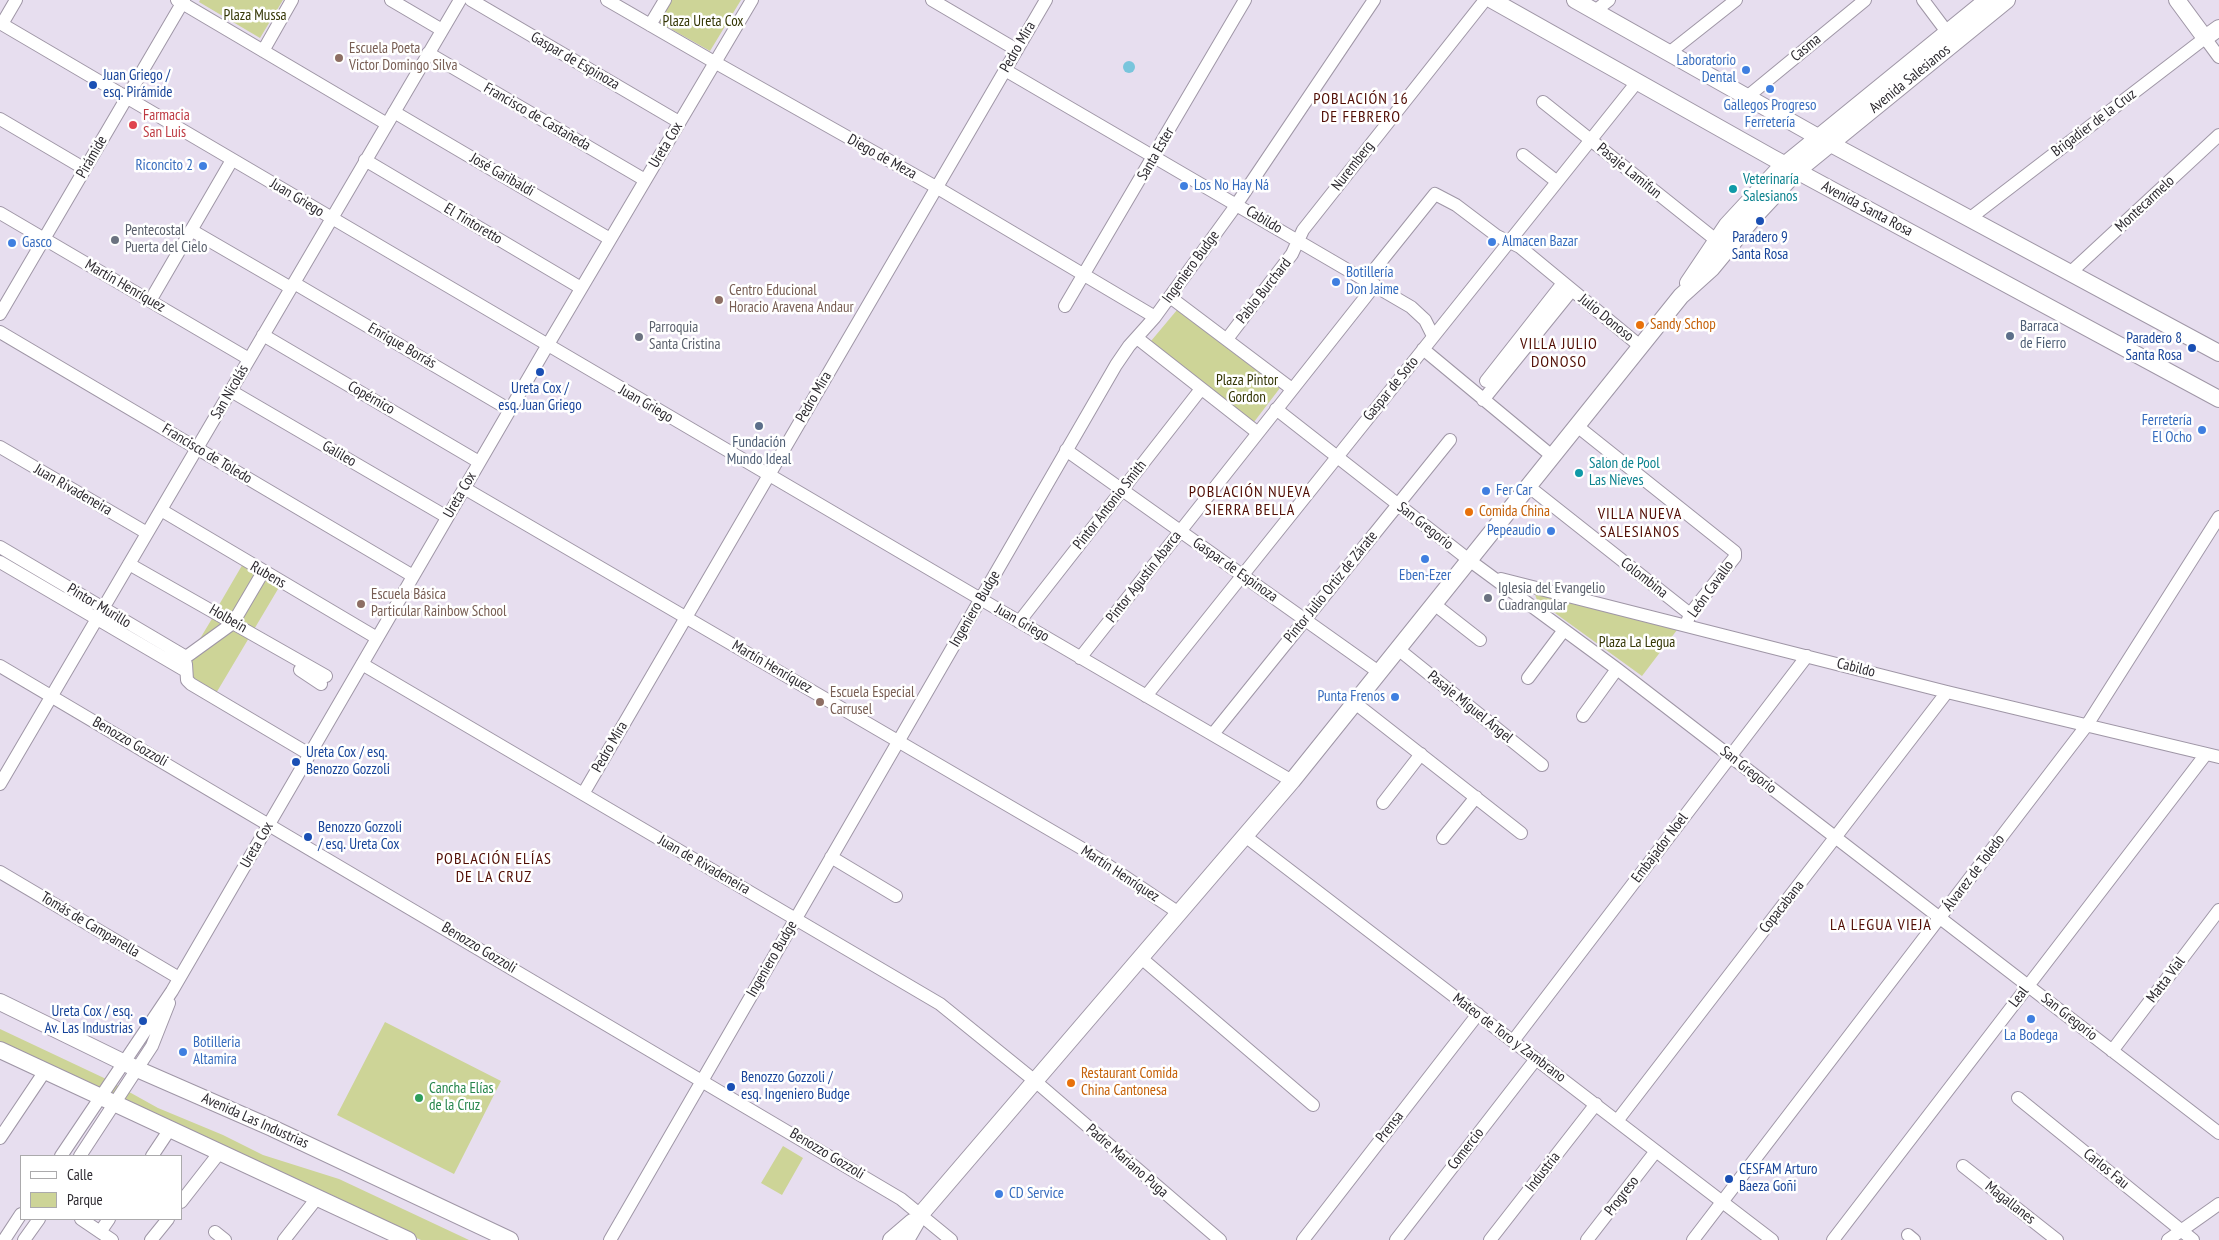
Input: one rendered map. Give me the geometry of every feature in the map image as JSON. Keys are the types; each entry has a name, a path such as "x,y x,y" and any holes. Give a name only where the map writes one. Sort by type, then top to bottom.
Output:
{"main road":[{"name":"Avenida Santa Rosa","path":"1492,0 1790,168 2219,399"},
{"path":"1575,0 1824,141 2219,353"},
{"name":"Avenida Salesianos","path":"1824,141 1947,32 1988,0"},
{"name":"Avenida Salesianos","path":"1790,168 2007,0"},
{"path":"2177,0 2205,38"},
{"name":"Brigadier de la Cruz","path":"2205,38 2219,28"},
{"path":"892,1240 921,1214 1292,781 1681,296 1716,240 1750,197 1790,168"},
{"path":"1681,296 1712,268 1755,216 1790,168"},
{"name":"Avenida Las Industrias","path":"0,1002 130,1066 272,1128 510,1240"},
{"path":"0,1050 408,1240"},
{"path":"906,1240 921,1214"}],"street":[{"name":"Juan Griego","path":"16,0 1,23 1292,781"},
{"path":"262,51 292,0"},
{"path":"392,0 442,30"},
{"name":"San Nicolás","path":"0,784 460,0"},
{"name":"Gaspar de Espinoza","path":"471,0 680,122"},
{"name":"Diego de Meza","path":"607,0 936,187 1156,317"},
{"path":"650,25 665,0"},
{"name":"Ureta Cox","path":"81,1155 108,1101 309,754 547,345 752,0"},
{"path":"932,0 1017,50"},
{"name":"Pedro Mira","path":"582,794 1046,0"},
{"name":"Santa Ester","path":"1065,306 1245,0"},
{"name":"Ingeniero Budge","path":"610,1240 1116,365 1156,317 1236,204 1374,0"},
{"name":"Nuremberg","path":"1298,240 1303,230 1485,0"},
{"path":"1596,11 1610,0"},
{"path":"1669,53 1736,0"},
{"name":"Casma","path":"1747,97 1864,0"},
{"path":"1923,0 1947,32"},
{"path":"181,1 387,124"},
{"name":"Pirámide","path":"0,314 181,1"},
{"path":"2205,38 2219,57"},
{"name":"Brigadier de la Cruz","path":"1969,218 2205,38"},
{"name":"Francisco de Castañeda","path":"428,53 645,180"},
{"name":"Cabildo","path":"1005,70 1298,240 1416,311 1425,320 1433,336"},
{"name":"Gaspar de Soto","path":"1146,696 1637,82"},
{"name":"Pasaje Lamifun","path":"1543,102 1716,240"},
{"name":"José Garibaldi","path":"394,112 610,238"},
{"path":"0,119 85,168"},
{"name":"Montecarmelo","path":"2070,273 2219,135"},
{"path":"1523,155 1556,182"},
{"path":"150,301 232,160"},
{"name":"El Tintoretto","path":"364,163 580,290"},
{"name":"Pintor Agustín Abarca","path":"1080,658 1292,389 1434,194 1456,205 1497,236 1509,240"},
{"name":"Martín Henríquez","path":"0,213 249,359"},
{"name":"Enrique Borrás","path":"191,230 294,282 511,407"},
{"name":"Pablo Burchard","path":"1227,339 1292,254 1298,240"},
{"name":"Julio Donoso","path":"1509,240 1640,346"},
{"path":"1483,400 1504,367 1568,286"},
{"path":"1170,297 1292,389"},
{"name":"Francisco de Toledo","path":"0,332 413,576"},
{"name":"Copérnico","path":"263,334 479,462"},
{"path":"1137,338 1258,433"},
{"path":"1423,349 1552,456"},
{"path":"1486,381 1504,367"},
{"name":"Pintor Antonio Smith","path":"1019,622 1201,389"},
{"name":"Galileo","path":"230,390 447,517"},
{"name":"San Gregorio","path":"1276,409 1469,560 1617,669 2028,986 2217,1128"},
{"name":"León Cavallo","path":"1576,426 1735,552 1735,557 1688,620"},
{"name":"Pintor Julio Ortiz de Zárate","path":"1213,734 1450,440"},
{"name":"Juan Rivadeneira","path":"0,447 147,533"},
{"name":"Gaspar de Espinoza","path":"1066,450 1380,673"},
{"name":"Colombina","path":"1528,486 1688,620"},
{"name":"Martín Henríquez","path":"464,488 1113,868 1179,913"},
{"name":"Rubens","path":"163,507 264,572 379,635"},
{"name":"Rubens","path":"163,507 379,635"},
{"name":"Álvarez de Toledo","path":"1693,1240 2087,724 2219,517"},
{"name":"Pintor Murillo","path":"0,547 186,671 187,680 191,684 309,754"},
{"name":"Pintor Murillo","path":"0,562 186,657"},
{"name":"Holbein","path":"129,564 323,680"},
{"path":"186,671 186,657 231,624 264,572"},
{"name":"Cabildo","path":"1493,577 1688,620 1807,656 1947,692 2219,757"},
{"path":"1434,604 1480,640"},
{"path":"1528,678 1564,630"},
{"name":"Pasaje Miguel Ángel","path":"1398,649 1542,765"},
{"name":"Embajador Noel","path":"1513,1041 1807,656"},
{"name":"Juan de Rivadeneira","path":"362,664 940,1004 1035,1081"},
{"name":"Benozzo Gozzoli","path":"0,666 901,1199 951,1240"},
{"path":"1583,716 1617,669"},
{"name":"Copacabana","path":"1618,1121 1947,692"},
{"path":"1355,703 1521,833"},
{"path":"1383,803 1421,754"},
{"name":"Leal","path":"1833,1240 2206,754"},
{"path":"1443,838 1476,797"},
{"name":"Mateo de Toro y Zambrano","path":"1245,836 1772,1240"},
{"path":"831,857 896,896"},
{"name":"Tomás de Campanella","path":"0,872 180,978"},
{"name":"Matta Vial","path":"2112,1050 2219,910"},
{"path":"1140,957 1313,1105"},
{"name":"Prensa","path":"1303,1240 1478,1014"},
{"name":"Comercio","path":"1396,1240 1536,1059"},
{"path":"0,1138 45,1071"},
{"name":"Padre Mariano Puga","path":"1035,1081 1220,1240"},
{"name":"Carlos Fau","path":"2018,1098 2193,1240"},
{"name":"Ureta Cox","path":"62,1155 108,1101"},
{"name":"Industria","path":"1490,1240 1596,1104"},
{"path":"153,1155 170,1129"},
{"name":"Progreso","path":"1587,1240 1656,1151"},
{"path":"182,1201 220,1152"},
{"name":"Magallanes","path":"1963,1166 2057,1240"},
{"path":"284,1240 317,1198"},
{"path":"2168,1240 2219,1204"},
{"path":"4,1240 20,1216"},
{"path":"24,1240 37,1220"},
{"path":"82,1220 112,1240"},
{"path":"100,1232 108,1220"},
{"path":"151,1240 167,1220"}],"green space":[{"name":"Plaza Mussa","path":"200,0 283,0 260,38 199,2"},
{"name":"Plaza Ureta Cox","path":"669,0 741,0 710,51 657,21"},
{"name":"Plaza Pintor Gordon","path":"1177,310 1280,388 1254,422 1151,341"},
{"path":"244,562 259,571 231,618 216,610"},
{"path":"264,575 281,584 215,695 191,680 188,657 234,627"},
{"name":"Plaza La Legua","path":"1534,592 1677,630 1642,676 1537,600"},
{"path":"213,617 227,625 195,647"},
{"name":"Cancha Elías de la Cruz","path":"385,1022 501,1081 454,1174 337,1115"},
{"path":"0,1029 104,1078 158,1108 223,1135 263,1155 339,1179 469,1240 421,1240 340,1205 0,1046"},
{"path":"783,1146 803,1158 782,1195 761,1183"}],"water":[{"path":"1127,61 1131,61 1135,67 1131,73 1127,73 1123,69 1123,65"}],"place":[{"name":"Escuela Poeta Victor Domingo Silva","path":"339,58"},
{"name":"Laboratorio Dental","path":"1746,70"},
{"name":"Juan Griego / esq. Pirámide","path":"93,85"},
{"name":"Gallegos Progreso Ferretería","path":"1770,89"},
{"name":"Farmacia San Luis","path":"133,125"},
{"name":"Riconcito 2","path":"203,166"},
{"name":"Los No Hay Ná","path":"1184,186"},
{"name":"Veterinaría Salesianos","path":"1733,189"},
{"name":"Paradero 9 Santa Rosa","path":"1760,221"},
{"name":"Pentecostal Puerta del Cielo","path":"115,240"},
{"name":"Almacen Bazar","path":"1492,242"},
{"name":"Gasco","path":"12,243"},
{"name":"Botillería Don Jaime","path":"1336,282"},
{"name":"Centro Educional Horacio Aravena Andaur","path":"719,300"},
{"name":"Sandy Schop","path":"1640,325"},
{"name":"Barraca de Fierro","path":"2010,336"},
{"name":"Parroquia Santa Cristina","path":"639,337"},
{"name":"Paradero 8 Santa Rosa","path":"2192,348"},
{"name":"Ureta Cox / esq. Juan Griego","path":"540,372"},
{"name":"Fundación Mundo Ideal","path":"759,426"},
{"name":"Ferretería El Ocho","path":"2202,430"},
{"name":"Salon de Pool Las Nieves","path":"1579,473"},
{"name":"Fer Car","path":"1486,491"},
{"name":"Comida China","path":"1469,512"},
{"name":"Pepeaudio","path":"1551,531"},
{"name":"Eben-Ezer","path":"1425,559"},
{"name":"Iglesia del Evangelio Cuadrangular","path":"1488,598"},
{"name":"Escuela Básica Particular Rainbow School","path":"361,604"},
{"name":"Punta Frenos","path":"1395,697"},
{"name":"Escuela Especial Carrusel","path":"820,702"},
{"name":"Ureta Cox / esq. Benozzo Gozzoli","path":"296,762"},
{"name":"Benozzo Gozzoli / esq. Ureta Cox","path":"308,837"},
{"name":"La Bodega","path":"2031,1019"},
{"name":"Ureta Cox / esq. Av. Las Industrias","path":"143,1021"},
{"name":"Botilleria Altamira","path":"183,1052"},
{"name":"Restaurant Comida China Cantonesa","path":"1071,1083"},
{"name":"Benozzo Gozzoli / esq. Ingeniero Budge","path":"731,1087"},
{"name":"Cancha Elías de la Cruz","path":"419,1098"},
{"name":"CESFAM Arturo Baeza Goñi","path":"1729,1179"},
{"name":"CD Service","path":"999,1194"}],"district":[{"name":"POBLACIÓN 16 DE FEBRERO","path":"1361,108"},
{"name":"VILLA JULIO DONOSO","path":"1559,353"},
{"name":"POBLACIÓN NUEVA SIERRA BELLA","path":"1250,501"},
{"name":"VILLA NUEVA SALESIANOS","path":"1640,523"},
{"name":"POBLACIÓN ELÍAS DE LA CRUZ","path":"494,868"},
{"name":"LA LEGUA VIEJA","path":"1881,925"}]}
